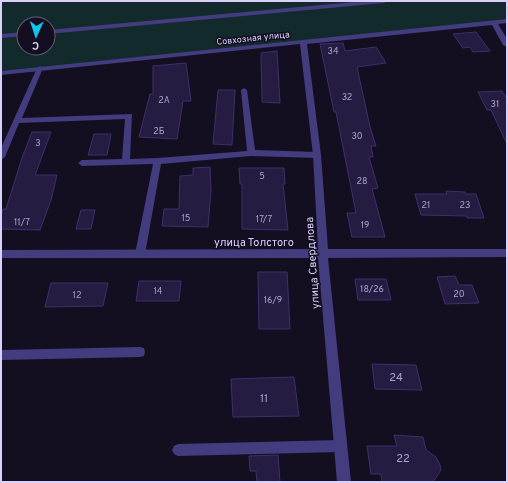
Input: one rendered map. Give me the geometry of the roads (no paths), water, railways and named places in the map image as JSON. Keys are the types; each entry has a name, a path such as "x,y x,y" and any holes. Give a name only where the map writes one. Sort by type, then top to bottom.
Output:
{"street":[{"name":"Совхозная улица","path":"1,73 507,21"},
{"path":"494,22 507,45"},
{"name":"улица Свердлова","path":"303,42 317,155 323,254 344,482"},
{"name":"улица Толстого","path":"1,254 507,254"}],"lane":[{"path":"56,31 384,1"},
{"path":"1,36 16,35"},
{"path":"1,157 40,68"},
{"path":"244,90 251,153"},
{"path":"17,121 129,116 126,162"},
{"path":"82,163 158,162 251,153 317,155"},
{"path":"140,254 158,162"},
{"path":"1,355 140,352"},
{"path":"178,450 340,446"}]}
